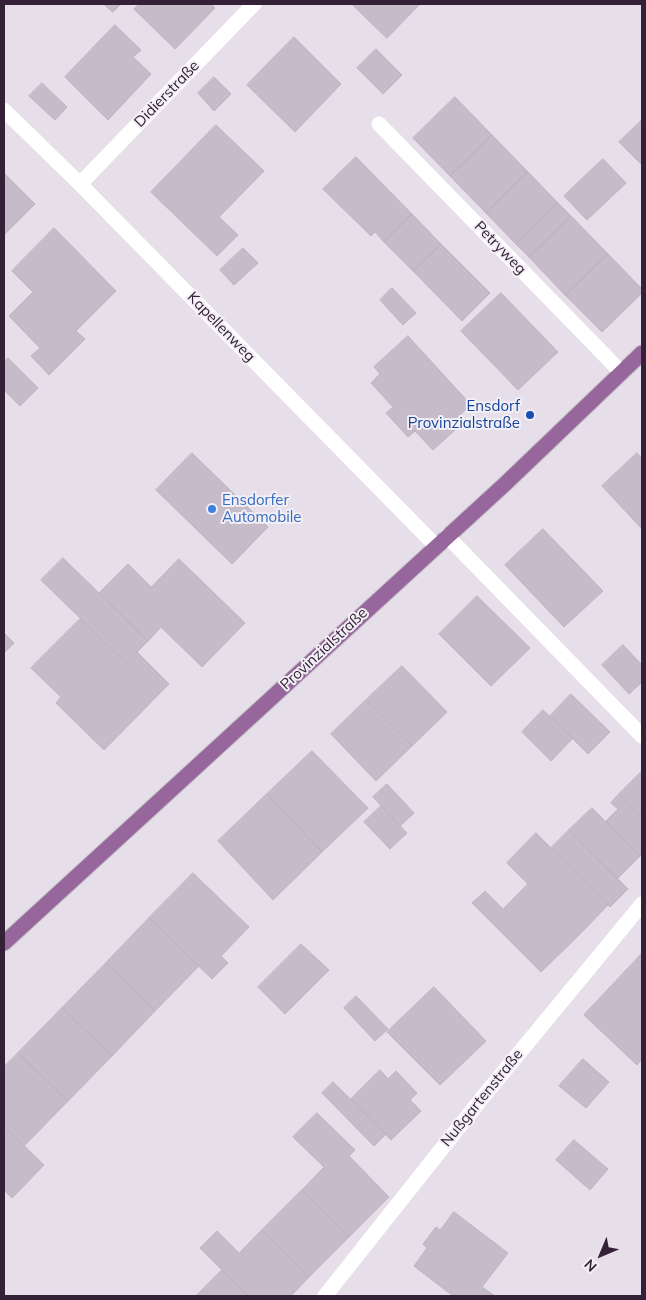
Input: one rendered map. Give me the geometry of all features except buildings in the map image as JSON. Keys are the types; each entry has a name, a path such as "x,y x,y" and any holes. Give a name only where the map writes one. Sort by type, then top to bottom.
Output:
{"main road":[{"name":"Provinzialstraße","path":"4,944 505,484 642,353"}],"street":[{"name":"Didierstraße","path":"80,184 254,4"},
{"name":"Kapellenweg","path":"4,110 80,184 436,546"},
{"name":"Petryweg","path":"379,124 621,372"},
{"path":"447,536 642,736"},
{"name":"Nußgartenstraße","path":"325,1296 482,1098 642,904"}],"place":[{"name":"Ensdorf Provinzialstraße","path":"530,415"},
{"name":"Ensdorfer Automobile","path":"212,509"}]}
